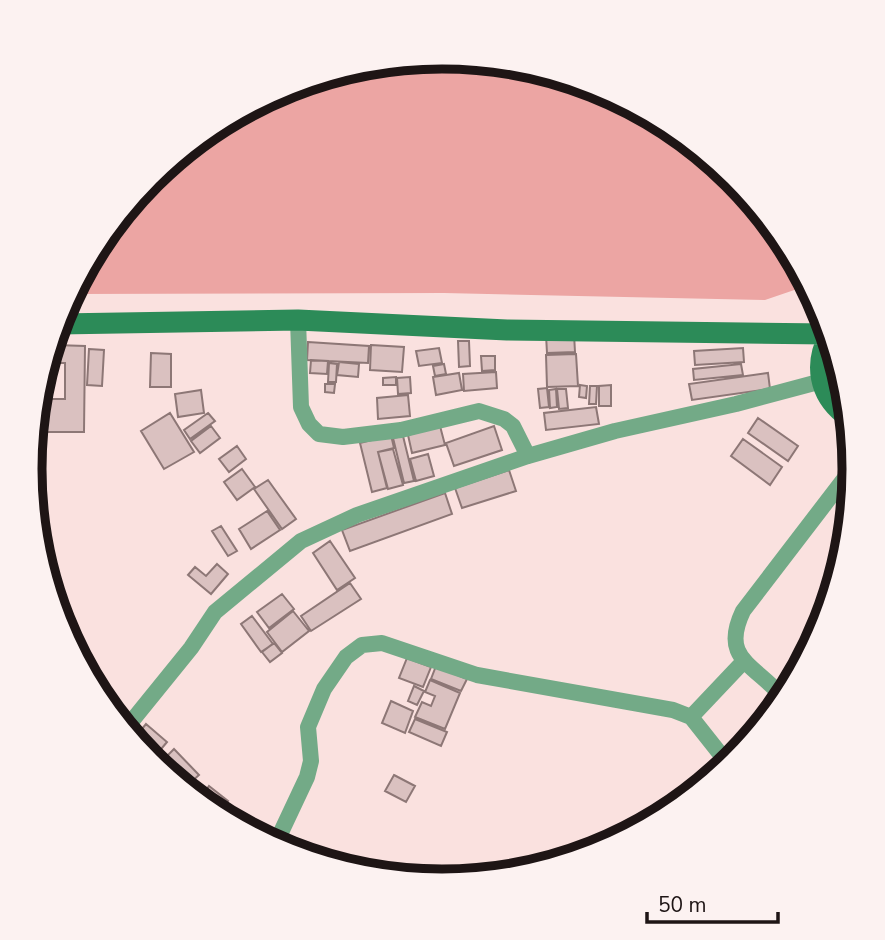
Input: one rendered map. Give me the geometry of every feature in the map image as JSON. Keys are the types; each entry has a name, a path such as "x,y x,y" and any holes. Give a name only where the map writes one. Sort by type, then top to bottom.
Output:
{"main road":[{"path":"69,324 298,320 507,330 820,335"},
{"path":"824,348 821,356 822,381 838,408"}],"street":[{"path":"298,320 301,407 309,424 319,434 343,438 401,430 479,411 504,419 513,426 528,456"},
{"path":"131,722 191,649 215,612 301,541 357,515 528,456 615,430 736,404 822,381"},
{"path":"777,691 764,676 744,661 733,642 736,626 743,611 843,481"},
{"path":"279,836 307,777 311,761 308,727 324,689 346,657 362,646 382,643 477,675 673,710 691,717 722,757"},
{"path":"691,717 744,661"}],"shaded area":[{"path":"442,69 495,73 546,83 596,100 643,123 707,169 744,206 776,247 799,288 765,300 444,293 83,294 109,247 141,206 178,169 242,123 289,100 339,83 390,73"}],"building":[{"path":"574,334 575,352 547,353 546,335"},
{"path":"458,341 469,341 470,366 459,367"},
{"path":"308,342 369,346 368,363 307,360"},
{"path":"62,345 85,346 84,432 44,432 49,399 65,399 65,363 57,363"},
{"path":"371,345 404,347 402,372 370,370"},
{"path":"439,348 442,363 419,366 416,351"},
{"path":"743,348 744,362 695,365 694,351"},
{"path":"89,349 104,350 102,386 87,385"},
{"path":"151,353 171,354 171,387 150,387"},
{"path":"576,354 578,386 547,387 546,355"},
{"path":"481,356 495,356 495,370 482,371"},
{"path":"311,360 328,361 327,374 310,373"},
{"path":"339,362 359,364 358,377 337,375"},
{"path":"329,363 337,364 336,382 328,382"},
{"path":"444,364 446,374 435,376 433,366"},
{"path":"741,364 743,375 694,380 693,369"},
{"path":"496,372 497,388 464,391 463,374"},
{"path":"459,373 462,390 436,395 433,377"},
{"path":"768,373 770,389 692,400 689,384"},
{"path":"396,377 396,385 383,385 383,378"},
{"path":"410,377 411,393 398,394 397,378"},
{"path":"325,384 335,384 334,393 325,392"},
{"path":"580,385 587,386 586,398 579,397"},
{"path":"611,385 611,406 599,406 599,386"},
{"path":"590,386 597,386 596,404 589,404"},
{"path":"547,388 549,407 540,408 538,389"},
{"path":"556,389 557,407 550,408 549,390"},
{"path":"557,389 566,389 568,408 559,409"},
{"path":"201,390 204,413 178,417 175,394"},
{"path":"408,395 410,416 378,419 377,398"},
{"path":"596,407 599,424 546,430 544,413"},
{"path":"170,413 194,452 164,469 141,431"},
{"path":"208,413 215,421 190,439 184,430"},
{"path":"758,418 798,446 788,461 748,433"},
{"path":"211,426 220,438 200,453 191,441"},
{"path":"440,426 445,445 412,453 408,435"},
{"path":"494,426 502,450 454,466 446,443"},
{"path":"391,435 394,448 378,452 387,488 372,492 360,443"},
{"path":"403,436 414,481 404,483 393,438"},
{"path":"743,439 782,467 770,485 731,456"},
{"path":"237,446 246,459 229,472 219,459"},
{"path":"393,449 403,485 388,489 378,452"},
{"path":"428,454 434,476 416,481 410,459"},
{"path":"242,469 255,487 237,500 224,482"},
{"path":"509,470 516,491 462,508 455,488"},
{"path":"268,480 296,519 282,529 254,489"},
{"path":"445,493 452,514 350,551 342,530"},
{"path":"267,511 280,530 251,549 239,529"},
{"path":"221,526 237,551 228,556 212,531"},
{"path":"330,541 355,578 337,590 313,553"},
{"path":"217,564 228,574 211,594 188,575 195,567 206,576"},
{"path":"350,583 361,599 311,631 301,616"},
{"path":"282,594 294,609 269,628 257,612"},
{"path":"293,611 309,631 282,652 267,632"},
{"path":"252,616 273,644 261,652 241,624"},
{"path":"274,643 282,653 270,662 262,652"},
{"path":"407,658 431,667 423,687 399,678"},
{"path":"436,666 467,679 461,691 431,679"},
{"path":"430,680 460,693 445,729 415,717 422,702 431,706 435,696 425,692"},
{"path":"414,686 424,691 417,705 408,701"},
{"path":"391,701 413,711 405,733 382,723"},
{"path":"415,719 447,732 441,746 409,732"},
{"path":"146,724 167,742 158,752 139,732"},
{"path":"174,749 199,775 191,782 167,756"},
{"path":"162,752 174,765 173,766 160,754"},
{"path":"394,775 415,786 406,802 385,791"},
{"path":"209,786 228,801 225,806 205,792"}]}
